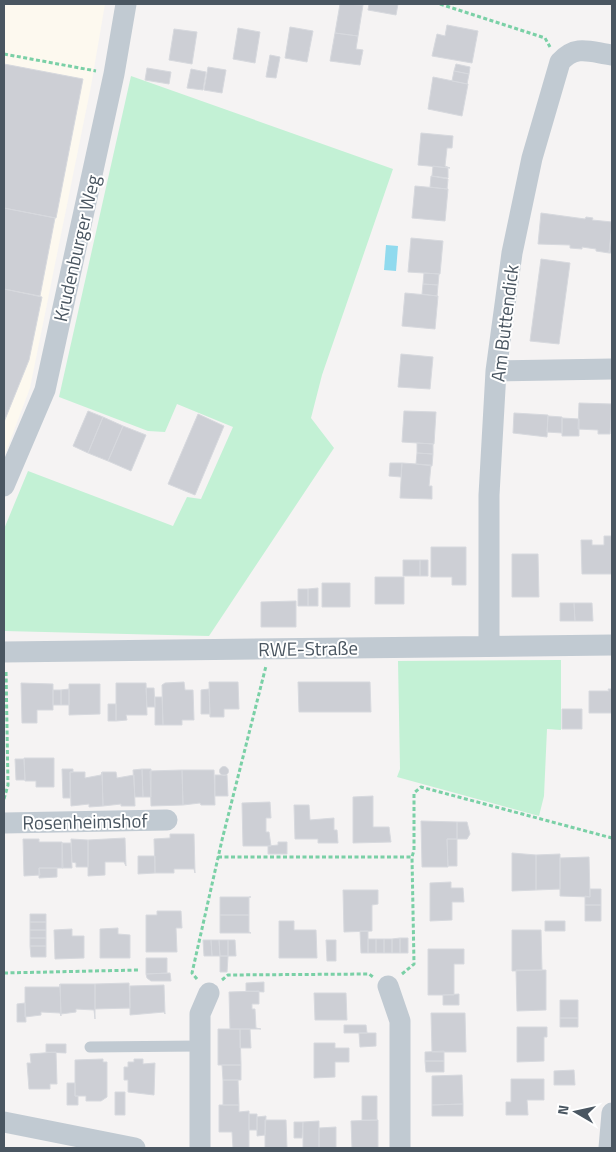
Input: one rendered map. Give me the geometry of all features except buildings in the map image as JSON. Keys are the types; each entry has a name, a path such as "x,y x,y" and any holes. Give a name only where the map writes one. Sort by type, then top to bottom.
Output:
{"street":[{"name":"Krudenburger Weg","path":"4,486 45,390 114,74 126,4"},
{"path":"560,62 568,53 577,50 612,55"},
{"name":"Am Buttendick","path":"489,646 489,495 496,372 512,253 532,158 560,62"},
{"path":"496,372 612,369"},
{"name":"RWE-Straße","path":"5,652 612,645"},
{"name":"Rosenheimshof","path":"4,823 167,820"},
{"path":"388,986 400,1021 400,1148"},
{"path":"200,1148 200,1014 209,993"},
{"path":"609,1148 612,1113"},
{"path":"4,1122 135,1148"}],"lane":[{"path":"90,1047 200,1046"}],"path":[{"path":"440,4 545,38 560,62"},
{"path":"4,54 114,74"},
{"path":"270,649 218,857 192,973 209,993 228,975 369,974 388,986 414,964 412,857 414,850 414,793 421,788 612,838"},
{"path":"4,799 8,785 5,652"},
{"path":"218,857 412,857"},
{"path":"4,972 138,970"}],"shaded area":[{"path":"4,4 105,4 91,86 30,388 4,457"}],"green space":[{"path":"131,76 393,169 322,375 311,418 334,448 209,636 4,631 4,529 28,471 173,526 187,497 201,499 233,427 177,404 165,432 148,431 59,397"},
{"path":"561,660 561,730 547,729 544,796 539,816 397,777 400,769 398,661"}],"water":[{"path":"386,245 398,246 396,271 384,270"}]}
